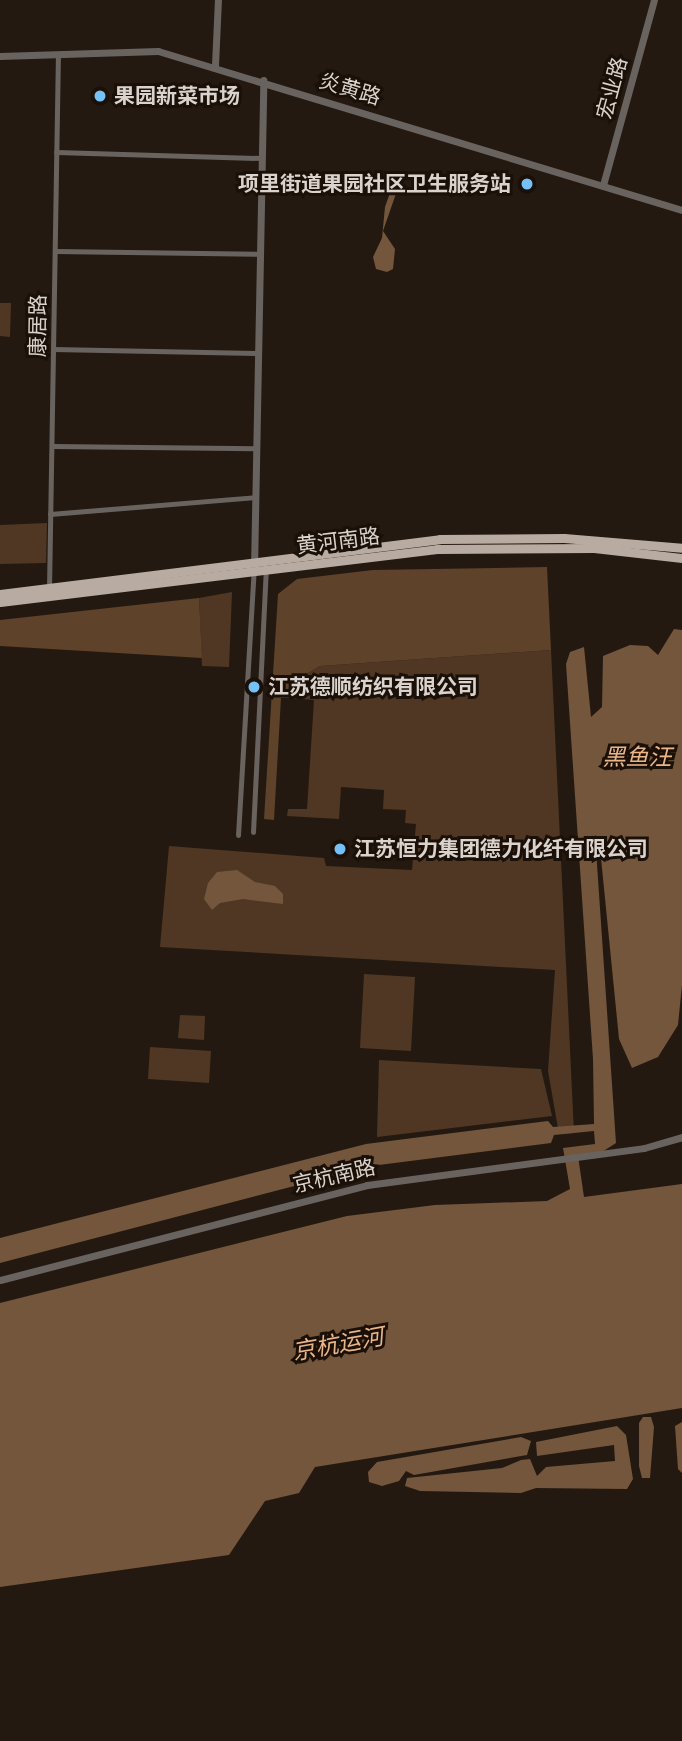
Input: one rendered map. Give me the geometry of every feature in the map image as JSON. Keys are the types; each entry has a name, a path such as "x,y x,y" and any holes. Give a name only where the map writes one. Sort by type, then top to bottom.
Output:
{"main road":[{"name":"黄河南路","path":"0,602 407,542 491,538 609,540 682,548"},
{"name":"黄河南路","path":"267,563 495,547 594,548 682,558"},
{"name":"黄河南路","path":"0,594 49,594"}],"street":[{"path":"215,65 218,0"},
{"name":"宏业路","path":"603,185 654,0"},
{"name":"炎黄路","path":"0,56 158,51 215,65 682,210"},
{"name":"康居路","path":"49,594 58,54"},
{"path":"238,835 254,565 263,80"},
{"path":"56,152 261,158"},
{"path":"55,251 260,254"},
{"path":"53,349 258,353"},
{"path":"51,446 256,448"},
{"path":"50,514 256,497"},
{"path":"253,832 267,563"},
{"name":"京杭南路","path":"0,1280 367,1185 644,1148 682,1137"}],"shaded area":[{"path":"0,303 11,303 10,337 0,336"},
{"path":"47,523 46,563 0,564 0,525"},
{"path":"547,567 551,650 320,666 290,684 289,698 281,698 274,820 264,819 278,594 297,579 373,570"},
{"path":"232,592 229,667 202,666 199,598"},
{"path":"199,598 202,658 0,646 0,620"},
{"path":"551,650 574,1133 559,1134 548,1071 555,970 160,947 169,846 324,858 326,866 412,870 416,824 405,823 406,810 383,809 384,790 341,787 339,819 287,816 288,809 307,809 314,700 289,698 290,684 320,666"},
{"path":"364,974 415,977 411,1051 360,1048"},
{"path":"180,1015 205,1016 204,1040 178,1038"},
{"path":"150,1047 211,1051 209,1083 148,1079"},
{"path":"379,1060 541,1069 552,1116 377,1137"}],"water":[{"path":"396,176 400,182 383,231 395,249 393,269 387,272 376,269 373,257 382,238 385,207"},
{"path":"674,629 682,630 682,985 678,1025 658,1057 632,1068 619,1039 599,838 595,835 616,1143 602,1152 578,1156 584,1197 682,1184 682,1408 315,1467 299,1493 265,1501 229,1555 0,1587 0,1303 347,1216 435,1205 547,1201 570,1189 563,1148 595,1144 594,1131 554,1135 551,1143 371,1166 0,1263 0,1238 366,1144 548,1121 553,1127 594,1124 593,1059 566,664 570,652 584,647 591,717 602,707 603,656 630,645 648,646 658,655"},
{"path":"237,870 255,882 275,886 283,894 283,904 243,899 220,903 212,910 204,899 208,883 217,872"},
{"path":"643,1417 651,1417 654,1427 650,1478 642,1478 639,1466 639,1423"},
{"path":"682,1422 682,1473 678,1469 675,1426"},
{"path":"617,1426 626,1435 633,1479 627,1489 536,1488 521,1493 420,1491 405,1486 407,1478 502,1468 521,1460 530,1459 537,1476 546,1467 615,1461 614,1445 537,1456 536,1442"},
{"path":"521,1437 531,1441 527,1455 414,1475 406,1471 399,1481 382,1486 369,1482 368,1472 377,1462"}],"place":[{"name":"果园新菜市场","path":"100,96"},
{"name":"项里街道果园社区卫生服务站","path":"527,184"},
{"name":"江苏德顺纺织有限公司","path":"254,687"},
{"name":"江苏恒力集团德力化纤有限公司","path":"340,849"}],"water label":[{"name":"黑鱼汪","path":"637,757"},
{"name":"京杭运河","path":"338,1344"}]}
